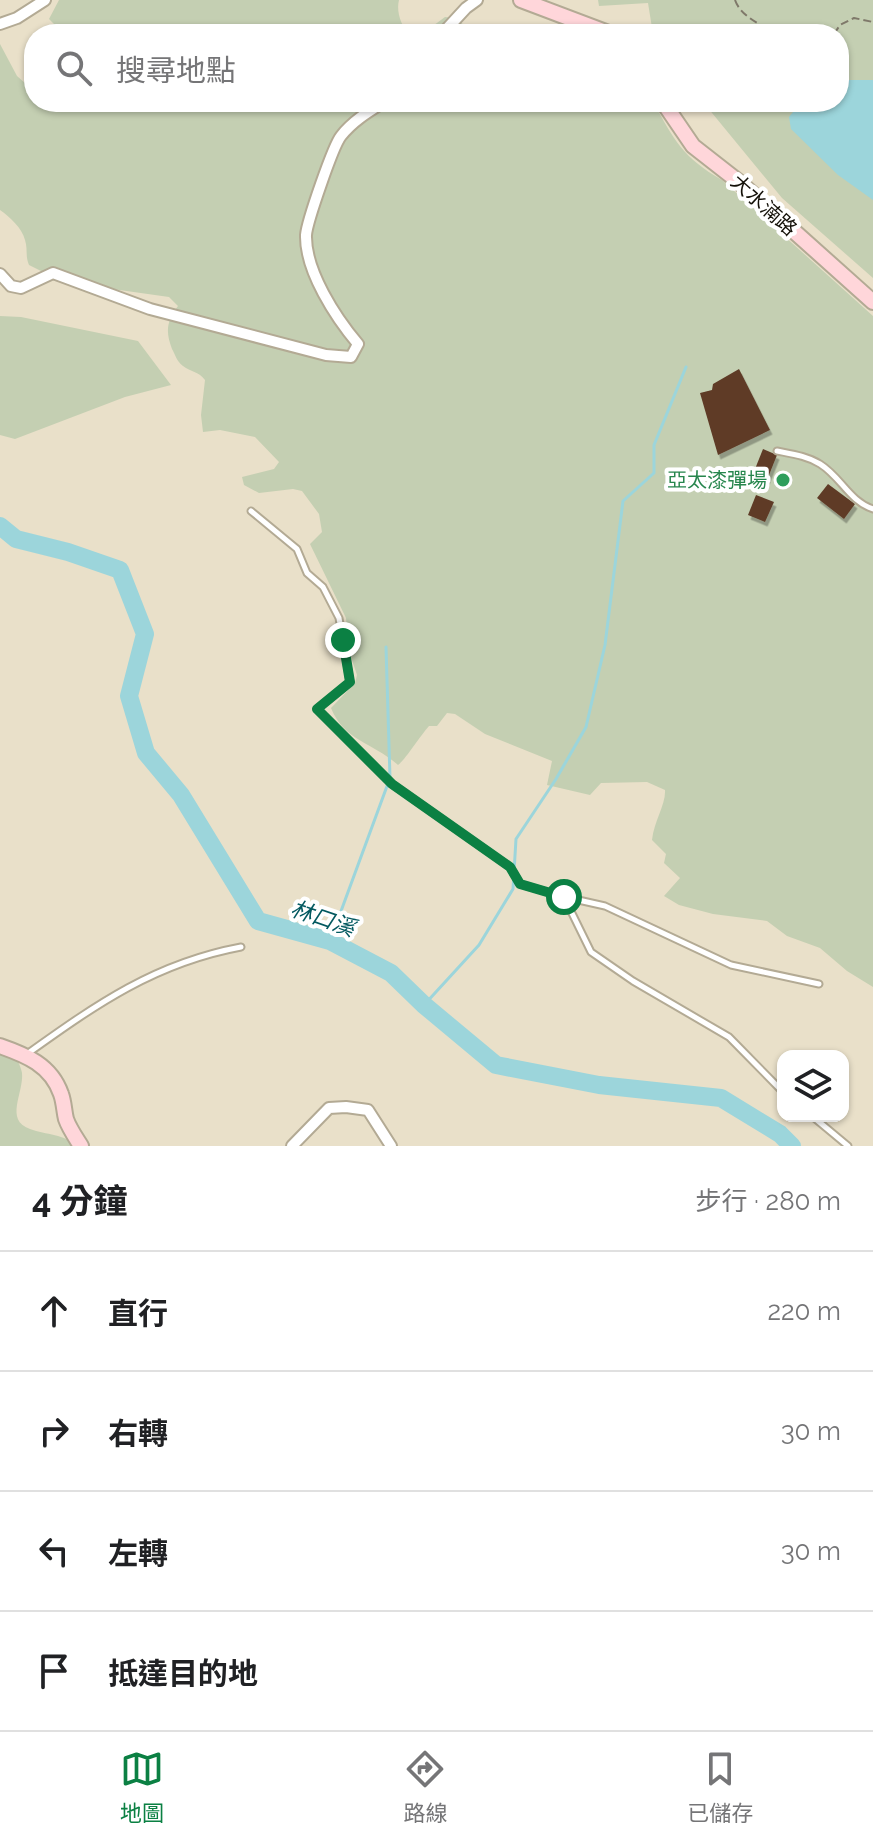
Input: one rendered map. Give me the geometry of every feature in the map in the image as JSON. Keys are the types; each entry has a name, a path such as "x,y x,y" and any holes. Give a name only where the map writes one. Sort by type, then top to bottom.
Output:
{"street":[{"path":"0,24 17,18 45,0"},
{"path":"451,24 477,0"},
{"path":"521,0 585,24"},
{"path":"0,274 11,286 21,288 53,273 150,309 326,355 351,357 358,344 336,319 311,264 306,234 338,139 368,112"},
{"name":"大水湳路","path":"670,112 693,146 739,182 873,302"},
{"path":"0,1046 39,1063 55,1080 66,1119 84,1144"},
{"path":"292,1146 329,1108 346,1107 368,1110 391,1146"}],"lane":[{"path":"777,451 822,465 860,505 873,509"},
{"path":"251,511 297,549 307,573 323,587 339,618 350,682 317,709 392,784 510,867 520,884 605,906 731,965 819,984"},
{"path":"564,897 591,952 633,981 729,1037 777,1086"},
{"path":"26,1055 87,1011 149,975 204,954 241,947"},
{"path":"819,1122 848,1146"}],"path":[{"path":"735,0 745,15 759,24"},
{"path":"842,24 854,18 873,22"}],"green space":[{"path":"59,0 399,0 403,24 54,24 49,19"},
{"path":"598,0 873,0 873,278 782,198 711,112 849,112 849,24 651,24 648,3 599,6"},
{"path":"445,17 463,24 436,24"},
{"path":"0,44 17,76 24,82 24,112 659,112 674,138 697,164 722,180 873,316 873,987 847,971 820,948 787,936 767,921 713,914 679,905 664,896 680,878 664,863 666,854 652,840 665,790 647,782 601,783 590,795 547,785 552,761 485,734 455,714 447,713 437,726 429,726 398,765 344,728 331,708 355,683 357,675 349,651 346,618 310,544 322,532 319,514 302,491 293,489 259,493 244,485 242,477 274,469 279,462 255,437 220,430 203,432 201,415 205,380 181,364 172,349 168,326 178,306 169,297 63,282 29,265 21,231 0,210"},
{"path":"0,316 21,317 138,341 171,385 125,397 15,439 0,435"},
{"path":"0,1045 13,1049 21,1070 17,1113 22,1125 67,1139 77,1146 0,1146"}],"water":[{"path":"849,80 873,80 873,200 838,175 791,129 789,117 793,112 849,112"}],"building":[{"path":"739,369 770,430 718,455 700,393 712,390 713,384"},
{"path":"763,449 777,455 767,480 753,474"},
{"path":"828,484 855,504 844,519 817,498"},
{"path":"756,495 774,502 765,522 748,515"}],"waterway":[{"path":"424,1005 479,945 513,889 516,839 586,727 605,645 623,501 654,473 654,445 686,367"},
{"name":"林口溪","path":"0,526 16,539 120,570 145,634 129,696 146,753 181,795 258,921 330,941 391,973 496,1065 599,1085 721,1098 780,1134 792,1146"},
{"path":"330,941 390,778 386,647"}],"place":[{"name":"亞太漆彈場","path":"783,480"}],"route":[{"path":"343,640 350,682 317,709 392,784 510,867 520,884 564,897"}]}
